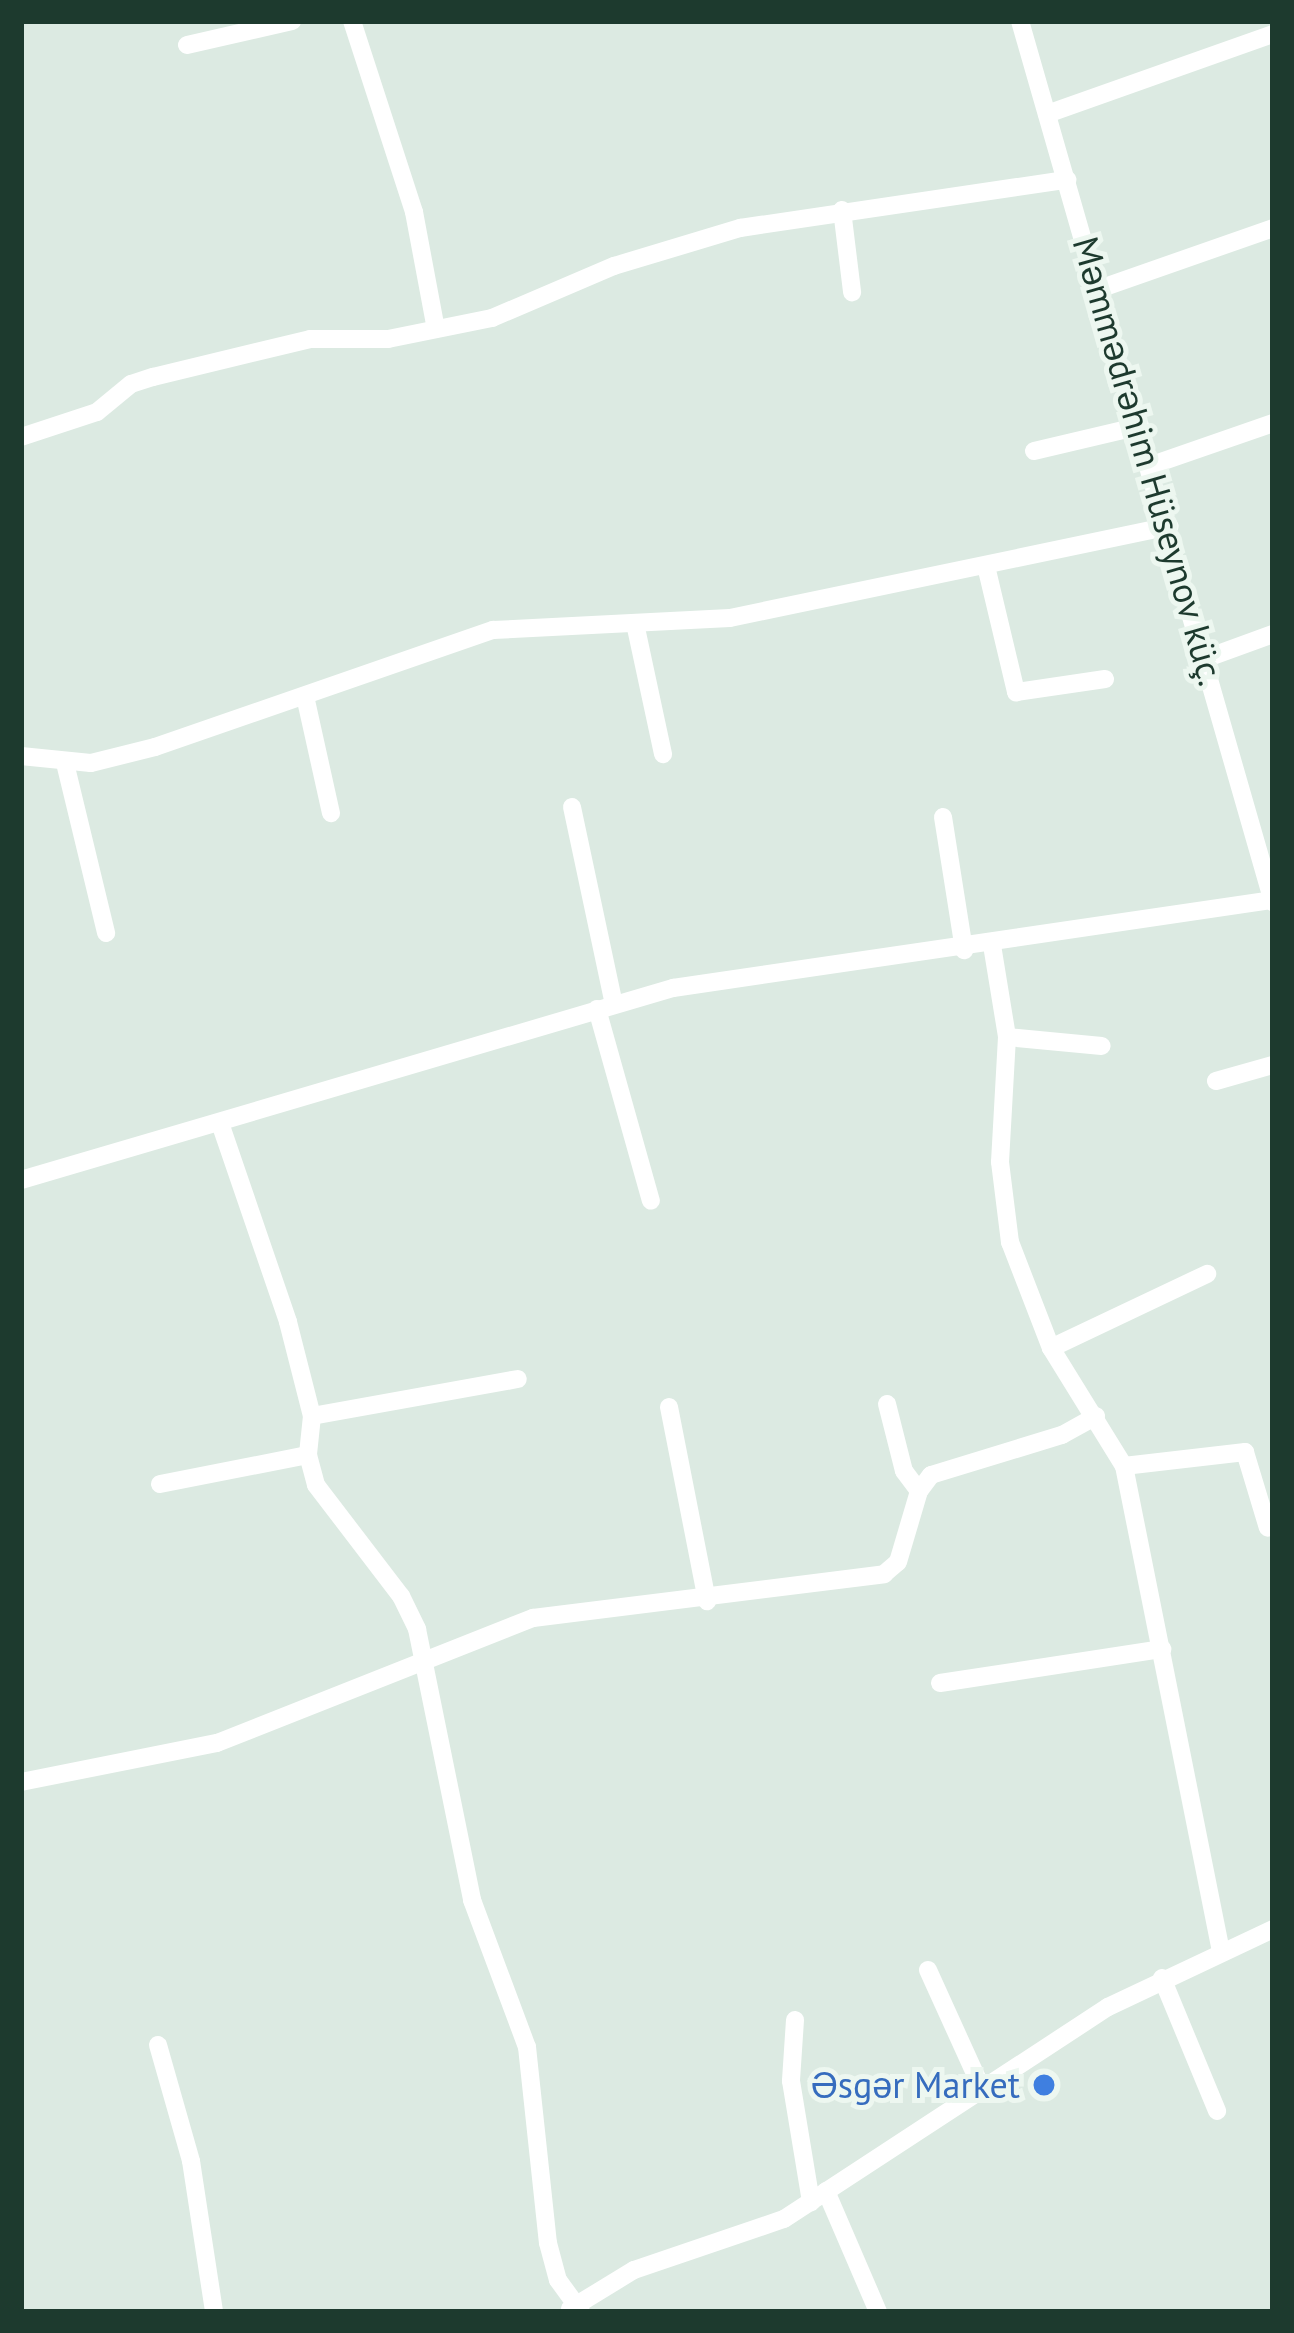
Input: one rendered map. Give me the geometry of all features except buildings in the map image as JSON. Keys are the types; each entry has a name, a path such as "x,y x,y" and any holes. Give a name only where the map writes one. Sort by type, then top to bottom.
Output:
{"street":[{"path":"187,45 292,21"},
{"path":"352,21 415,212 436,329"},
{"name":"Məmmədrəhim Hüseynov küç.","path":"1020,21 1267,850 1273,901"},
{"path":"1047,114 1273,34"},
{"path":"21,436 97,412 130,384 153,377 310,340 388,339 492,318 614,266 740,228 1067,180"},
{"path":"842,210 852,292"},
{"path":"1099,289 1273,228"},
{"path":"1152,465 1273,423"},
{"path":"1034,451 1140,426"},
{"path":"21,756 65,763 155,747 494,630 636,628 730,618 1169,526"},
{"path":"986,566 1016,692 1105,679"},
{"path":"636,628 663,754"},
{"path":"1207,658 1273,634"},
{"path":"305,696 331,813"},
{"path":"65,763 106,933"},
{"path":"572,807 606,1007 650,1201"},
{"path":"944,817 964,950"},
{"path":"21,1180 606,1007 733,976 964,950 1273,901"},
{"path":"992,945 1007,1037 1002,1204 1051,1348 1124,1466 1221,1951"},
{"path":"1007,1037 1102,1046"},
{"path":"1216,1081 1273,1065"},
{"path":"220,1123 289,1322 311,1416 308,1455 329,1508 410,1612 472,1900 527,2047 548,2243 558,2280 574,2309 634,2270 763,2228 1162,1978 1273,1929"},
{"path":"1051,1348 1207,1274"},
{"path":"311,1416 518,1379"},
{"path":"887,1404 904,1471 919,1491"},
{"path":"669,1407 707,1601"},
{"path":"21,1782 217,1743 425,1667 533,1618 707,1601 884,1574 906,1544 919,1491 947,1468 1062,1435 1096,1416"},
{"path":"1124,1466 1245,1452 1268,1528"},
{"path":"160,1484 308,1455"},
{"path":"940,1683 1162,1649"},
{"path":"928,1970 982,2089"},
{"path":"1162,1978 1216,2110"},
{"path":"795,2020 790,2080 818,2197 878,2312"},
{"path":"158,2045 191,2162 214,2312"}],"place":[{"name":"Əsgər Market","path":"1044,2085"}]}
